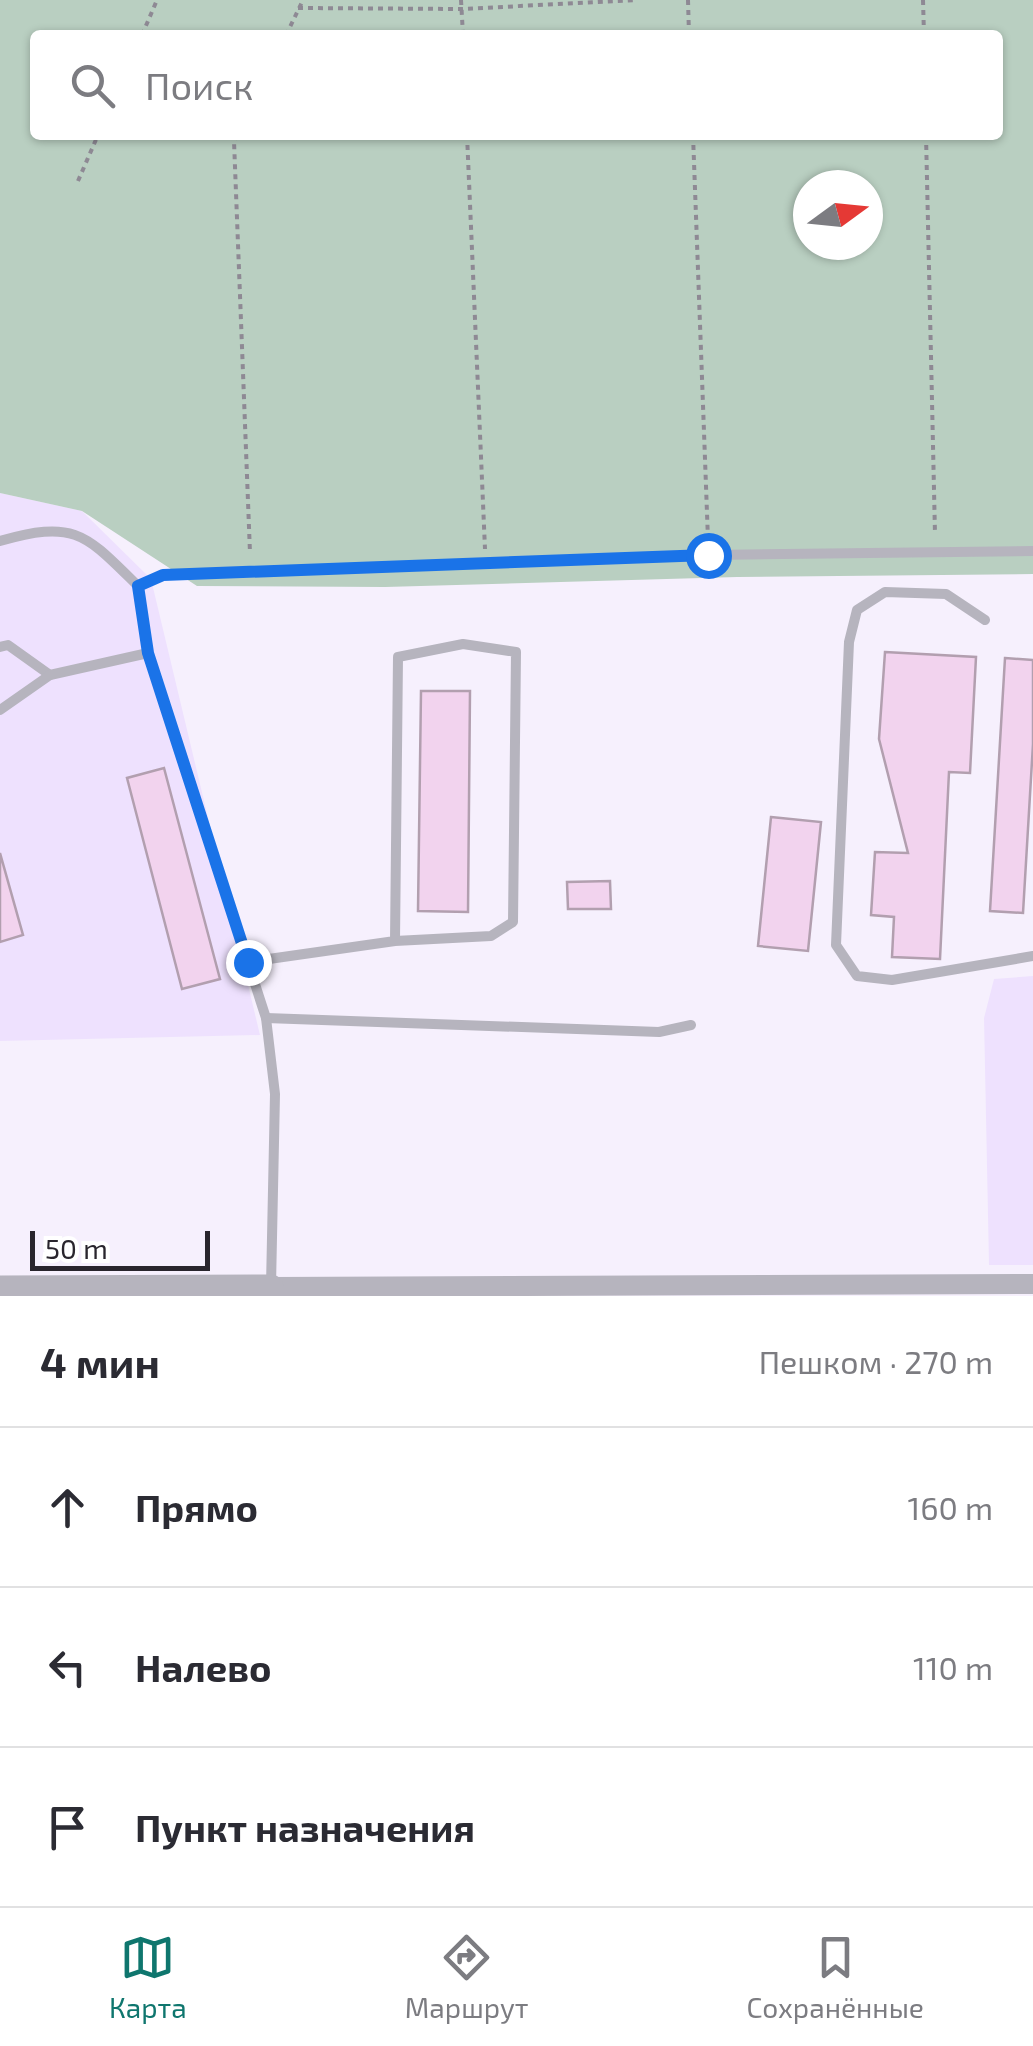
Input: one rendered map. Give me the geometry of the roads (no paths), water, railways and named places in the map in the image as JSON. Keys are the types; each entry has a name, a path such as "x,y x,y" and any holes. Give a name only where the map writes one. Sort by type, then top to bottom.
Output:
{"street":[{"path":"0,1288 271,1292 1033,1284"}],"lane":[{"path":"0,541 60,529 90,539 138,586 148,653 266,1018 275,1094 271,1292"},
{"path":"138,586 163,575 708,555 1033,551"},
{"path":"984,620 946,594 885,592 858,610 848,642 836,945 857,976 892,980 1033,956"},
{"path":"248,962 395,941 491,936 514,922 516,652 463,644 398,657 395,941"},
{"path":"0,646 8,646 50,674"},
{"path":"0,710 50,674 148,653"},
{"path":"266,1018 659,1032 691,1025"}]}
